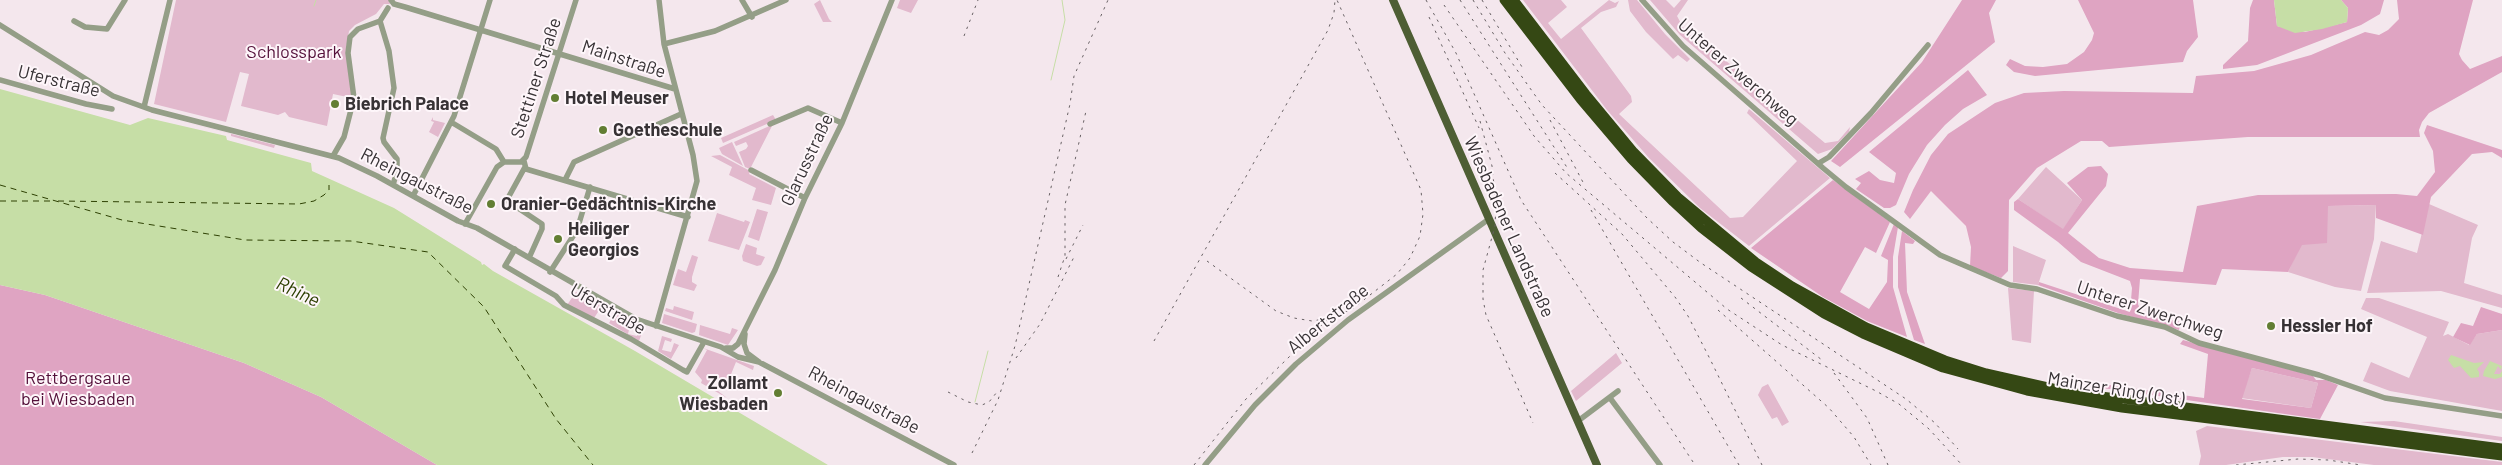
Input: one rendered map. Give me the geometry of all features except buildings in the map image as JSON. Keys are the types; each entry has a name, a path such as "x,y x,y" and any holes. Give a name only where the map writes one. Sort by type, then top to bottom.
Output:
{"highway":[{"path":"1504,0 1580,99 1631,159 1673,202 1754,265"},
{"path":"1514,0 1557,58 1634,152 1732,248"},
{"name":"Mainzer Ring (Ost)","path":"1754,265 1828,308 1898,341 1946,360 2028,383 2122,399 2502,448"},
{"name":"Mainzer Ring (Ost)","path":"1754,265 1824,314 1871,338 1943,368 2027,391 2122,408 2502,456"}],"main road":[{"name":"Wiesbadener Landstraße","path":"1393,0 1597,465"}],"street":[{"path":"74,21 85,27 107,29 125,0"},
{"path":"145,107 170,0"},
{"path":"413,196 451,122 490,0"},
{"name":"Stettiner Straße","path":"528,258 542,224 511,203 508,198 523,164 576,0"},
{"path":"656,326 688,217 697,178 664,44 658,0"},
{"path":"742,0 752,17"},
{"path":"664,44 715,31 752,17 786,0"},
{"name":"Glarusstraße","path":"737,347 775,270 805,198 842,123 892,0"},
{"name":"Unterer Zwerchweg","path":"1642,0 1683,46 1846,187 1940,255 1996,281 2037,289 2117,316 2165,327 2206,345 2319,375 2395,401 2502,416"},
{"path":"333,156 342,142 354,98 348,53 350,38 358,29 380,21 391,3"},
{"name":"Mainstraße","path":"391,3 675,89"},
{"path":"380,21 389,52 394,88 383,138 384,142 398,159 393,185"},
{"name":"Rheingaustraße","path":"0,25 97,86 145,107 333,156 515,249 550,272 616,310 704,342 721,347 737,347 738,357 745,355 954,465"},
{"path":"1821,165 1871,113 1928,45"},
{"name":"Uferstraße","path":"0,80 78,102 112,109"},
{"path":"770,124 806,108 842,123"},
{"path":"565,180 574,162 681,114"},
{"path":"451,122 496,149 503,160 523,164 565,180 688,217"},
{"path":"465,224 497,167 503,160"},
{"path":"751,170 805,198"},
{"path":"550,272 577,230 590,187"},
{"name":"Albertstraße","path":"1205,465 1255,405 1296,364 1348,320 1489,218"},
{"name":"Uferstraße","path":"515,249 506,266 556,296 564,305 631,339 688,372 704,342"},
{"path":"737,347 745,355"},
{"path":"1578,421 1618,391"},
{"path":"1610,398 1660,465"}],"green space":[{"name":"Schlosspark","path":"176,0 389,0 390,4 384,4 376,14 355,25 349,31 346,50 352,98 333,94 327,126 289,117 285,112 278,115 241,106 249,74 240,72 226,122 154,104"},
{"path":"820,0 832,22 823,22 814,4"},
{"path":"900,0 918,0 911,13 897,8"},
{"path":"1523,0 1561,0 1567,7 1548,23 1561,39 1609,0 1615,3 1619,1 1616,7 1601,12 1581,28 1631,96 1632,102 1619,114 1730,218 1743,217 1797,161 1747,113 1749,109 1830,178 1749,246 1700,208 1649,158 1607,110"},
{"path":"1628,0 1637,0 1665,34 1690,59 1687,62 1678,55 1673,59 1646,32 1630,11"},
{"path":"1650,0 1666,0 1674,8 1681,0 1688,0 1677,16 1684,29 1730,64 1825,143 1838,141 1850,127 1849,132 1832,149 1818,154 1680,35"},
{"path":"1962,0 1996,0 1989,13 1995,42 1840,167 1831,161 1922,62"},
{"path":"2078,0 2193,0 2198,37 2187,51 2183,62 2035,76 2014,72 2006,65 2010,59 2025,66 2043,67 2067,64 2084,52 2094,33"},
{"path":"2253,0 2274,0 2277,26 2305,32 2347,22 2348,8 2341,0 2384,0 2380,14 2361,25 2257,65 2223,69 2223,65 2248,41 2250,8"},
{"path":"2397,0 2473,0 2459,54 2462,60 2470,69 2502,56 2502,72 2429,113 2419,130 2420,137 2248,137 2109,147 2102,141 2081,141 2037,168 2009,200 2008,271 2001,278 1970,266 1971,247 1966,226 1931,191 1910,219 1904,212 1931,155 1948,134 1995,103 2024,93 2064,91 2193,93 2196,76 2254,71 2311,55 2365,32 2379,35 2388,30 2399,19"},
{"path":"1968,70 1987,95 1963,109 1927,145 1909,174 1896,205 1884,208 1856,189 1861,183 1855,179 1869,171 1880,180 1894,183 1896,173 1869,152"},
{"path":"153,114 275,145 274,148 231,136 231,134"},
{"path":"773,115 776,120 723,143 721,138"},
{"path":"433,117 433,120 445,123 438,137 429,132 434,122 431,121"},
{"path":"776,123 772,126 750,169 745,167 739,152 748,146 746,142 736,146 734,142"},
{"path":"2427,125 2502,150 2502,158 2492,152 2472,154 2431,197 2423,235 2376,218 2376,205 2328,206 2327,243 2302,245 2288,272 2222,269 2216,285 2140,279 2138,304 2142,314 2181,322 2179,330 2118,313 2038,285 2039,282 2130,312 2132,288 2130,281 2081,262 2058,242 2014,210 2014,202 2018,199 2063,229 2082,200 2067,183 2088,167 2101,166 2108,174 2106,186 2068,233 2099,258 2130,268 2183,272 2197,206 2258,195 2396,194 2417,196 2435,172 2433,151 2424,133"},
{"path":"732,142 743,166 722,154 719,148"},
{"path":"720,155 750,171 749,174 776,188 771,205 752,200 756,188 729,175 732,167 711,156"},
{"path":"2046,167 2082,200 2063,230 2018,199"},
{"path":"1833,180 1890,222 1876,253 1865,247 1840,292 1869,309 1887,282 1888,260 1881,256 1894,224 1898,227 1893,257 1893,287 1907,337 1867,321 1823,297 1751,248"},
{"path":"2429,204 2478,225 2472,238 2464,283 2502,295 2502,308 2441,291 2367,293 2381,241 2417,253"},
{"path":"2376,205 2374,239 2361,291 2335,287 2288,272 2301,245 2327,206"},
{"path":"757,209 768,212 759,241 748,237"},
{"path":"717,213 744,222 745,220 750,222 739,250 708,241"},
{"path":"1902,231 1915,241 1913,244 1905,243 1907,292 1925,344 1914,340 1898,287 1898,257"},
{"path":"746,244 757,248 756,254 765,257 761,265 757,266 743,261 742,256"},
{"path":"2013,246 2046,260 2038,285 2013,282"},
{"path":"692,255 698,257 692,277 692,282 697,285 694,291 673,285 678,269 686,272"},
{"name":"Rettbergsaue bei Wiesbaden","path":"0,285 45,295 244,363 321,397 437,465 0,465"},
{"path":"2008,288 2034,291 2031,343 2012,340"},
{"path":"576,292 602,306 594,318 567,305"},
{"path":"2366,298 2379,298 2449,322 2443,336 2448,334 2469,345 2477,334 2502,330 2502,411 2390,391 2363,381 2371,362 2409,378 2427,337 2361,309"},
{"path":"674,306 694,312 692,320 665,311 666,308 673,310"},
{"path":"2481,307 2502,314 2502,330 2477,334 2470,345 2453,337 2461,323 2473,326"},
{"path":"615,313 631,321 628,334 637,336 639,328 643,330 639,341 609,323"},
{"path":"664,314 697,324 695,332 692,333 662,323"},
{"path":"700,325 730,334 732,328 738,330 728,345 699,335"},
{"path":"662,336 672,339 671,342 665,340 662,350 671,352 674,343 679,345 671,359 658,351"},
{"path":"2183,340 2313,376 2316,380 2326,380 2338,385 2320,419 2088,386 2094,383 2204,398 2208,354 2180,344","holes":["2252,368 2318,383 2311,408 2242,399"]},
{"path":"703,348 754,366 753,370 736,362 727,384 718,379 713,387 727,398 701,383 702,380 695,372 707,350"},
{"path":"1616,353 1622,363 1576,401 1571,391"},
{"path":"2252,368 2318,383 2311,408 2241,398"},
{"path":"1768,384 1789,422 1782,426 1777,417 1772,419 1758,395 1762,387"},
{"path":"2394,421 2502,437 2502,441 2360,422"},
{"path":"2207,426 2502,462 2502,465 2374,465 2312,457 2283,457 2226,465 2199,465 2201,456 2196,431"}],"water":[{"path":"2274,0 2341,0 2348,8 2347,22 2322,29 2295,33 2277,26"},
{"name":"Rhine","path":"0,89 130,125 148,118 226,136 227,140 311,163 312,171 394,208 481,262 482,265 484,264 493,271 635,351 828,465 437,465 321,397 244,363 45,295 0,285"},
{"path":"2451,355 2474,363 2484,362 2477,369 2479,377 2471,378 2460,366 2454,368 2448,360"},
{"path":"2490,361 2502,366 2501,370 2498,366 2494,374 2500,374 2502,371 2502,377 2495,379 2483,376"}],"waterway":[{"path":"314,6 316,0"},
{"path":"1051,80 1065,20 1062,0"},
{"path":"975,402 988,351"}],"ferry route":[{"path":"0,185 122,220 245,240 351,241 428,252 484,307 556,419 593,465"},
{"path":"58,201 299,204 314,201 324,195 329,190 329,185"},
{"path":"0,201 54,201"}],"railway":[{"path":"964,36 978,0"},
{"path":"972,453 998,400 1015,346 1070,104 1074,76 1108,0"},
{"path":"1154,341 1328,30 1334,13 1335,0"},
{"path":"1207,261 1276,311 1294,318 1312,321 1330,318 1352,309 1397,274 1410,258 1420,236 1423,214 1421,190 1337,0"},
{"path":"1426,0 1456,53 1521,200 1695,465"},
{"path":"1460,0 1568,169"},
{"path":"1473,0 1505,53 1542,105 1647,218 1673,242 1701,263 1906,399 1935,423 1958,449"},
{"path":"1482,0 1522,67"},
{"path":"1444,5 1534,136 1566,173 1727,309 1782,345 1899,404 1929,429 1962,465"},
{"path":"1429,17 1479,128"},
{"path":"1058,277 1065,256 1065,205 1086,111"},
{"path":"1550,120 1585,186"},
{"path":"1480,121 1492,166 1496,204 1495,226 1483,270 1483,299 1486,315 1533,423"},
{"path":"1555,173 1622,234 1675,297 1688,316 1762,465"},
{"path":"1591,210 1739,465"},
{"path":"1066,259 1083,225"},
{"path":"1016,358 1040,324 1075,255"},
{"path":"1741,298 1822,360"},
{"path":"1718,310 1829,408 1854,437 1871,465"},
{"path":"1194,465 1246,399 1329,318"},
{"path":"1834,373 1867,418 1888,465"},
{"path":"948,392 968,402 982,405 989,402 997,392"},
{"path":"2236,465 2298,459 2328,460 2361,465"}],"place":[{"name":"Hotel Meuser","path":"555,98"},
{"name":"Biebrich Palace","path":"335,104"},
{"name":"Goetheschule","path":"603,130"},
{"name":"Oranier-Gedächtnis-Kirche","path":"491,204"},
{"name":"Heiliger Georgios","path":"558,239"},
{"name":"Hessler Hof","path":"2271,326"},
{"name":"Zollamt Wiesbaden","path":"778,393"}]}
